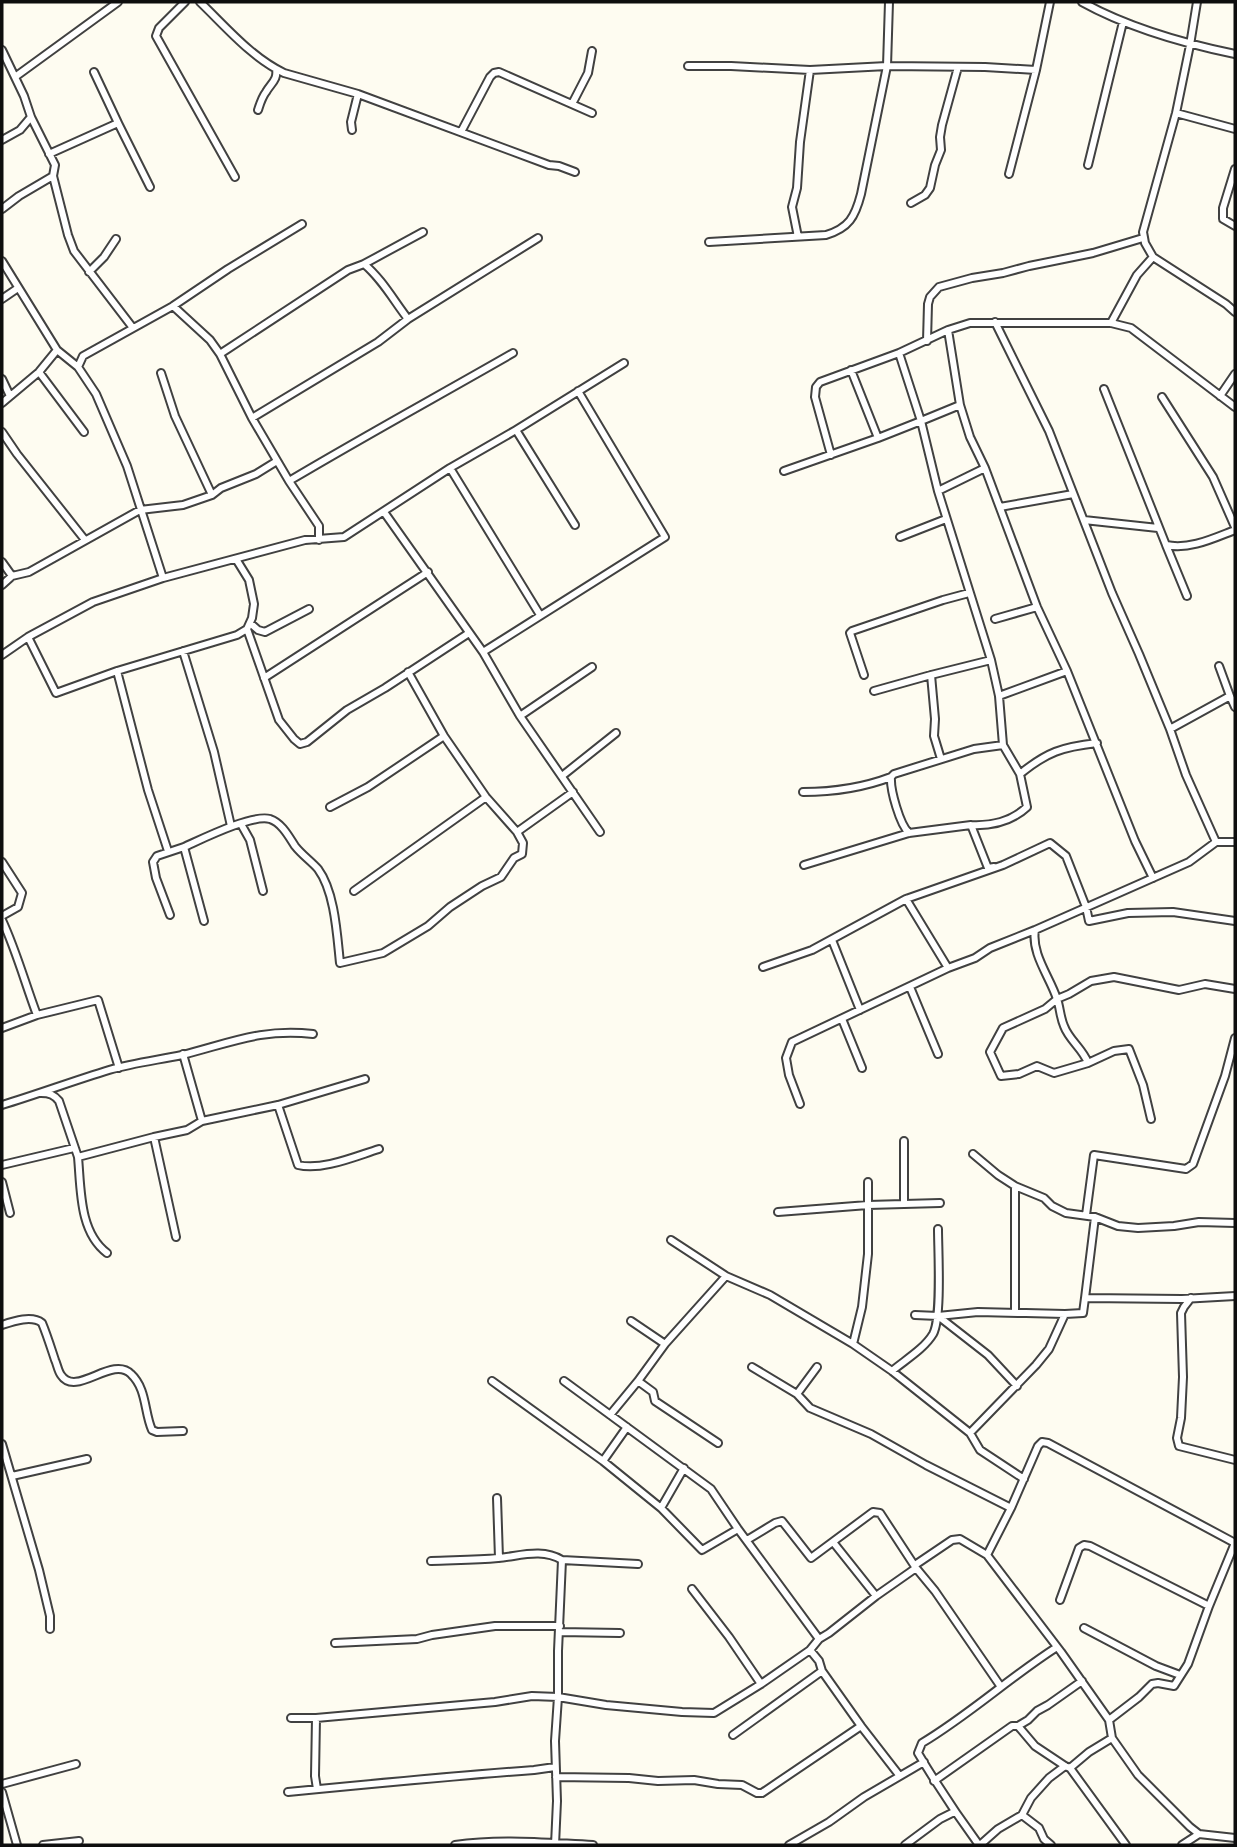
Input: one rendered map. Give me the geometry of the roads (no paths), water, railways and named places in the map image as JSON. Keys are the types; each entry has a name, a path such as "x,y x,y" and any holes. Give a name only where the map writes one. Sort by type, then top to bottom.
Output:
{"street":[{"path":"15,77 118,2"},
{"path":"185,2 159,28 156,36 234,177"},
{"path":"200,2 243,45 276,69 358,94 549,165 575,172"},
{"path":"709,242 826,235 847,225 861,194 887,66 889,2"},
{"path":"1009,174 1036,70 1050,2"},
{"path":"1082,2 1123,22 1190,45 1235,54"},
{"path":"1197,2 1175,113 1143,239 1153,257 1235,312"},
{"path":"1088,165 1123,22"},
{"path":"2,50 55,165 53,176 74,251 133,328"},
{"path":"572,104 588,73 592,51"},
{"path":"688,66 810,70 887,66 1036,70"},
{"path":"911,203 925,195 930,188 941,150 942,125 958,67"},
{"path":"258,110 264,94 274,82 276,69"},
{"path":"797,237 792,207 797,188 810,70"},
{"path":"94,72 150,187"},
{"path":"461,132 490,78 499,72 592,113"},
{"path":"352,130 351,122 358,94"},
{"path":"1175,113 1235,129"},
{"path":"2,140 20,130 31,117"},
{"path":"49,154 118,123"},
{"path":"1235,169 1223,208 1223,219 1235,226"},
{"path":"2,209 53,176"},
{"path":"77,363 302,224"},
{"path":"220,354 348,270 423,232"},
{"path":"252,418 378,342 408,319 538,238"},
{"path":"89,272 104,257 116,239"},
{"path":"927,341 928,304 930,297 939,287 1093,253 1143,239"},
{"path":"1111,323 1137,275 1153,257"},
{"path":"2,261 57,350 77,363 96,394 127,466 163,578"},
{"path":"364,264 388,290 408,319"},
{"path":"2,299 18,288"},
{"path":"1226,304 1235,301"},
{"path":"173,306 210,340 220,354 252,418 319,526 319,540"},
{"path":"831,455 815,397 815,390 820,382 970,323 1111,323 1131,328 1235,407"},
{"path":"995,323 1049,431 1112,593 1216,842"},
{"path":"948,330 960,405 970,437 985,468 1037,607 1067,670 1135,841 1153,878"},
{"path":"2,402 40,372 57,350"},
{"path":"289,481 381,426 405,416 513,353"},
{"path":"804,865 909,834 999,823 1020,814 1027,807 1020,774 1003,745 999,696 991,660 937,491 921,421 899,353"},
{"path":"2,655 28,637 93,601 163,578 305,540 344,537 450,468 624,363"},
{"path":"851,370 878,438"},
{"path":"40,372 84,432"},
{"path":"161,373 175,416 212,495"},
{"path":"1220,396 1235,374"},
{"path":"2,379 10,396"},
{"path":"1104,390 1187,596"},
{"path":"483,652 665,537 578,391"},
{"path":"1162,397 1213,477 1235,529 1202,542 1177,547 1166,545"},
{"path":"784,471 878,438 960,405"},
{"path":"516,430 575,525"},
{"path":"2,432 85,540"},
{"path":"2,585 12,576 29,572 141,510 173,508 212,495 277,461"},
{"path":"450,468 540,615"},
{"path":"937,491 985,468"},
{"path":"1000,507 1073,494"},
{"path":"384,512 483,652 520,716 600,832"},
{"path":"900,537 946,519"},
{"path":"1084,520 1158,528"},
{"path":"28,637 56,693 117,671 237,635 249,626 253,618 254,604 249,580 236,559"},
{"path":"2,562 12,576"},
{"path":"264,678 428,572"},
{"path":"864,675 850,633 852,631 969,593"},
{"path":"995,619 1037,607"},
{"path":"249,626 265,632 309,610"},
{"path":"249,626 279,720 300,744 304,744 347,710 386,688 469,633"},
{"path":"183,651 214,752 231,826"},
{"path":"874,691 991,660"},
{"path":"1219,666 1235,707"},
{"path":"520,716 592,667"},
{"path":"999,696 1067,670"},
{"path":"117,671 148,790 168,851"},
{"path":"170,915 153,868 153,862 158,856 231,826 265,819 277,823 319,871 336,922 340,962 383,953 428,926 450,907 482,886 501,877 514,858 522,854 523,843 517,832 486,797 444,736 408,672"},
{"path":"931,674 934,736 940,759"},
{"path":"1170,729 1230,696"},
{"path":"562,776 616,733"},
{"path":"330,807 368,787 444,736"},
{"path":"1020,774 1054,751 1097,743"},
{"path":"803,792 843,790 875,783 899,771 974,749 1003,745"},
{"path":"891,777 891,787 903,827 909,834"},
{"path":"517,832 573,792"},
{"path":"354,891 486,797"},
{"path":"241,824 250,840 263,891"},
{"path":"971,825 988,868 1003,865"},
{"path":"800,1104 786,1058 792,1042 948,968 975,958 989,948 1189,862 1216,842 1235,842"},
{"path":"763,967 812,950 906,899 1003,865 1050,843 1066,856 1089,920 1128,913 1173,912 1235,921"},
{"path":"184,847 204,921"},
{"path":"2,862 22,893 18,907 2,918 37,1015"},
{"path":"906,899 948,968"},
{"path":"1035,930 1036,947 1057,999 1064,1027 1088,1063"},
{"path":"832,940 860,1010"},
{"path":"1151,1119 1143,1085 1129,1049 1114,1051 1088,1063 1054,1073 1037,1066 1019,1074 1001,1076 990,1052 1003,1028 1045,1009 1057,999 1091,981 1114,977 1179,990 1205,984 1235,989"},
{"path":"910,987 938,1054"},
{"path":"2,1028 37,1015 98,1000 119,1068"},
{"path":"842,1019 862,1068"},
{"path":"2,1105 119,1068 264,1033 290,1031 313,1034"},
{"path":"1086,1215 1094,1156 1186,1169 1193,1164 1235,1038"},
{"path":"183,1054 202,1121"},
{"path":"78,1157 187,1130 202,1121 278,1105 365,1079"},
{"path":"41,1093 48,1093 59,1101 78,1157 84,1216 100,1247 107,1252"},
{"path":"278,1105 298,1165 325,1165 379,1149"},
{"path":"155,1137 176,1237"},
{"path":"904,1141 904,1204"},
{"path":"2,1165 74,1148"},
{"path":"973,1154 1015,1186 1044,1198 1052,1206 1066,1213 1086,1215 1118,1226 1138,1228 1199,1222 1235,1223"},
{"path":"2,1182 10,1213"},
{"path":"853,1344 862,1307 867,1254 868,1182"},
{"path":"1015,1186 1015,1313"},
{"path":"778,1212 940,1203"},
{"path":"915,1315 978,1312 1083,1313 1095,1217"},
{"path":"892,1371 920,1349 934,1333 938,1316 938,1229"},
{"path":"671,1240 726,1276 770,1295 853,1344 892,1371 970,1433 979,1450 1024,1479"},
{"path":"610,1415 665,1344 726,1276"},
{"path":"1085,1298 1235,1296"},
{"path":"1191,1298 1181,1313 1183,1377 1177,1438 1179,1446 1235,1460"},
{"path":"970,1433 1049,1349 1065,1314"},
{"path":"938,1316 988,1355 1017,1386"},
{"path":"2,1325 30,1319 39,1320 61,1376 70,1382 79,1382 111,1370 127,1370 142,1392 152,1430 184,1431"},
{"path":"631,1321 665,1344"},
{"path":"752,1367 797,1394 810,1408 871,1434 1011,1508"},
{"path":"797,1394 817,1367"},
{"path":"492,1381 603,1461 661,1508 702,1550 738,1529"},
{"path":"564,1381 711,1489 818,1639"},
{"path":"638,1381 653,1392 655,1401 718,1443"},
{"path":"603,1461 627,1427"},
{"path":"987,1556 1042,1442 1235,1543 1188,1664 1174,1686 1152,1684 1109,1720"},
{"path":"2,1444 39,1570 50,1616 50,1629"},
{"path":"12,1476 87,1459"},
{"path":"661,1508 684,1468"},
{"path":"497,1498 499,1558"},
{"path":"747,1540 782,1521 811,1558 877,1511 1001,1687"},
{"path":"291,1718 495,1702 532,1696 558,1697 606,1705 715,1713 810,1650 818,1639 952,1540 960,1539 987,1556 1057,1647 1109,1720 1112,1738 1138,1774 1199,1834 1235,1838"},
{"path":"834,1542 876,1596"},
{"path":"1060,1600 1079,1548 1084,1545 1209,1606"},
{"path":"431,1561 499,1558 535,1553 554,1555 562,1560 638,1564"},
{"path":"555,1844 562,1560"},
{"path":"692,1589 761,1684"},
{"path":"335,1643 417,1639 495,1626 620,1633"},
{"path":"1084,1628 1156,1666 1180,1675"},
{"path":"1057,1647 922,1743 918,1753 934,1781 979,1845 998,1829 1022,1815 1031,1798 1049,1778 1112,1738"},
{"path":"810,1650 861,1727 899,1775"},
{"path":"733,1735 822,1671"},
{"path":"934,1781 1001,1733 1028,1720 1082,1681"},
{"path":"316,1718 317,1789"},
{"path":"1018,1726 1035,1746 1067,1767 1126,1845"},
{"path":"556,1777 694,1780 742,1785 762,1793 861,1727"},
{"path":"789,1845 924,1762"},
{"path":"2,1784 76,1764"},
{"path":"288,1792 555,1767"},
{"path":"2,1792 17,1845"},
{"path":"905,1845 954,1812"},
{"path":"1022,1815 1039,1828 1044,1839 1051,1845"},
{"path":"1182,1845 1199,1834"},
{"path":"43,1845 79,1841"},
{"path":"455,1845 593,1845"}]}
